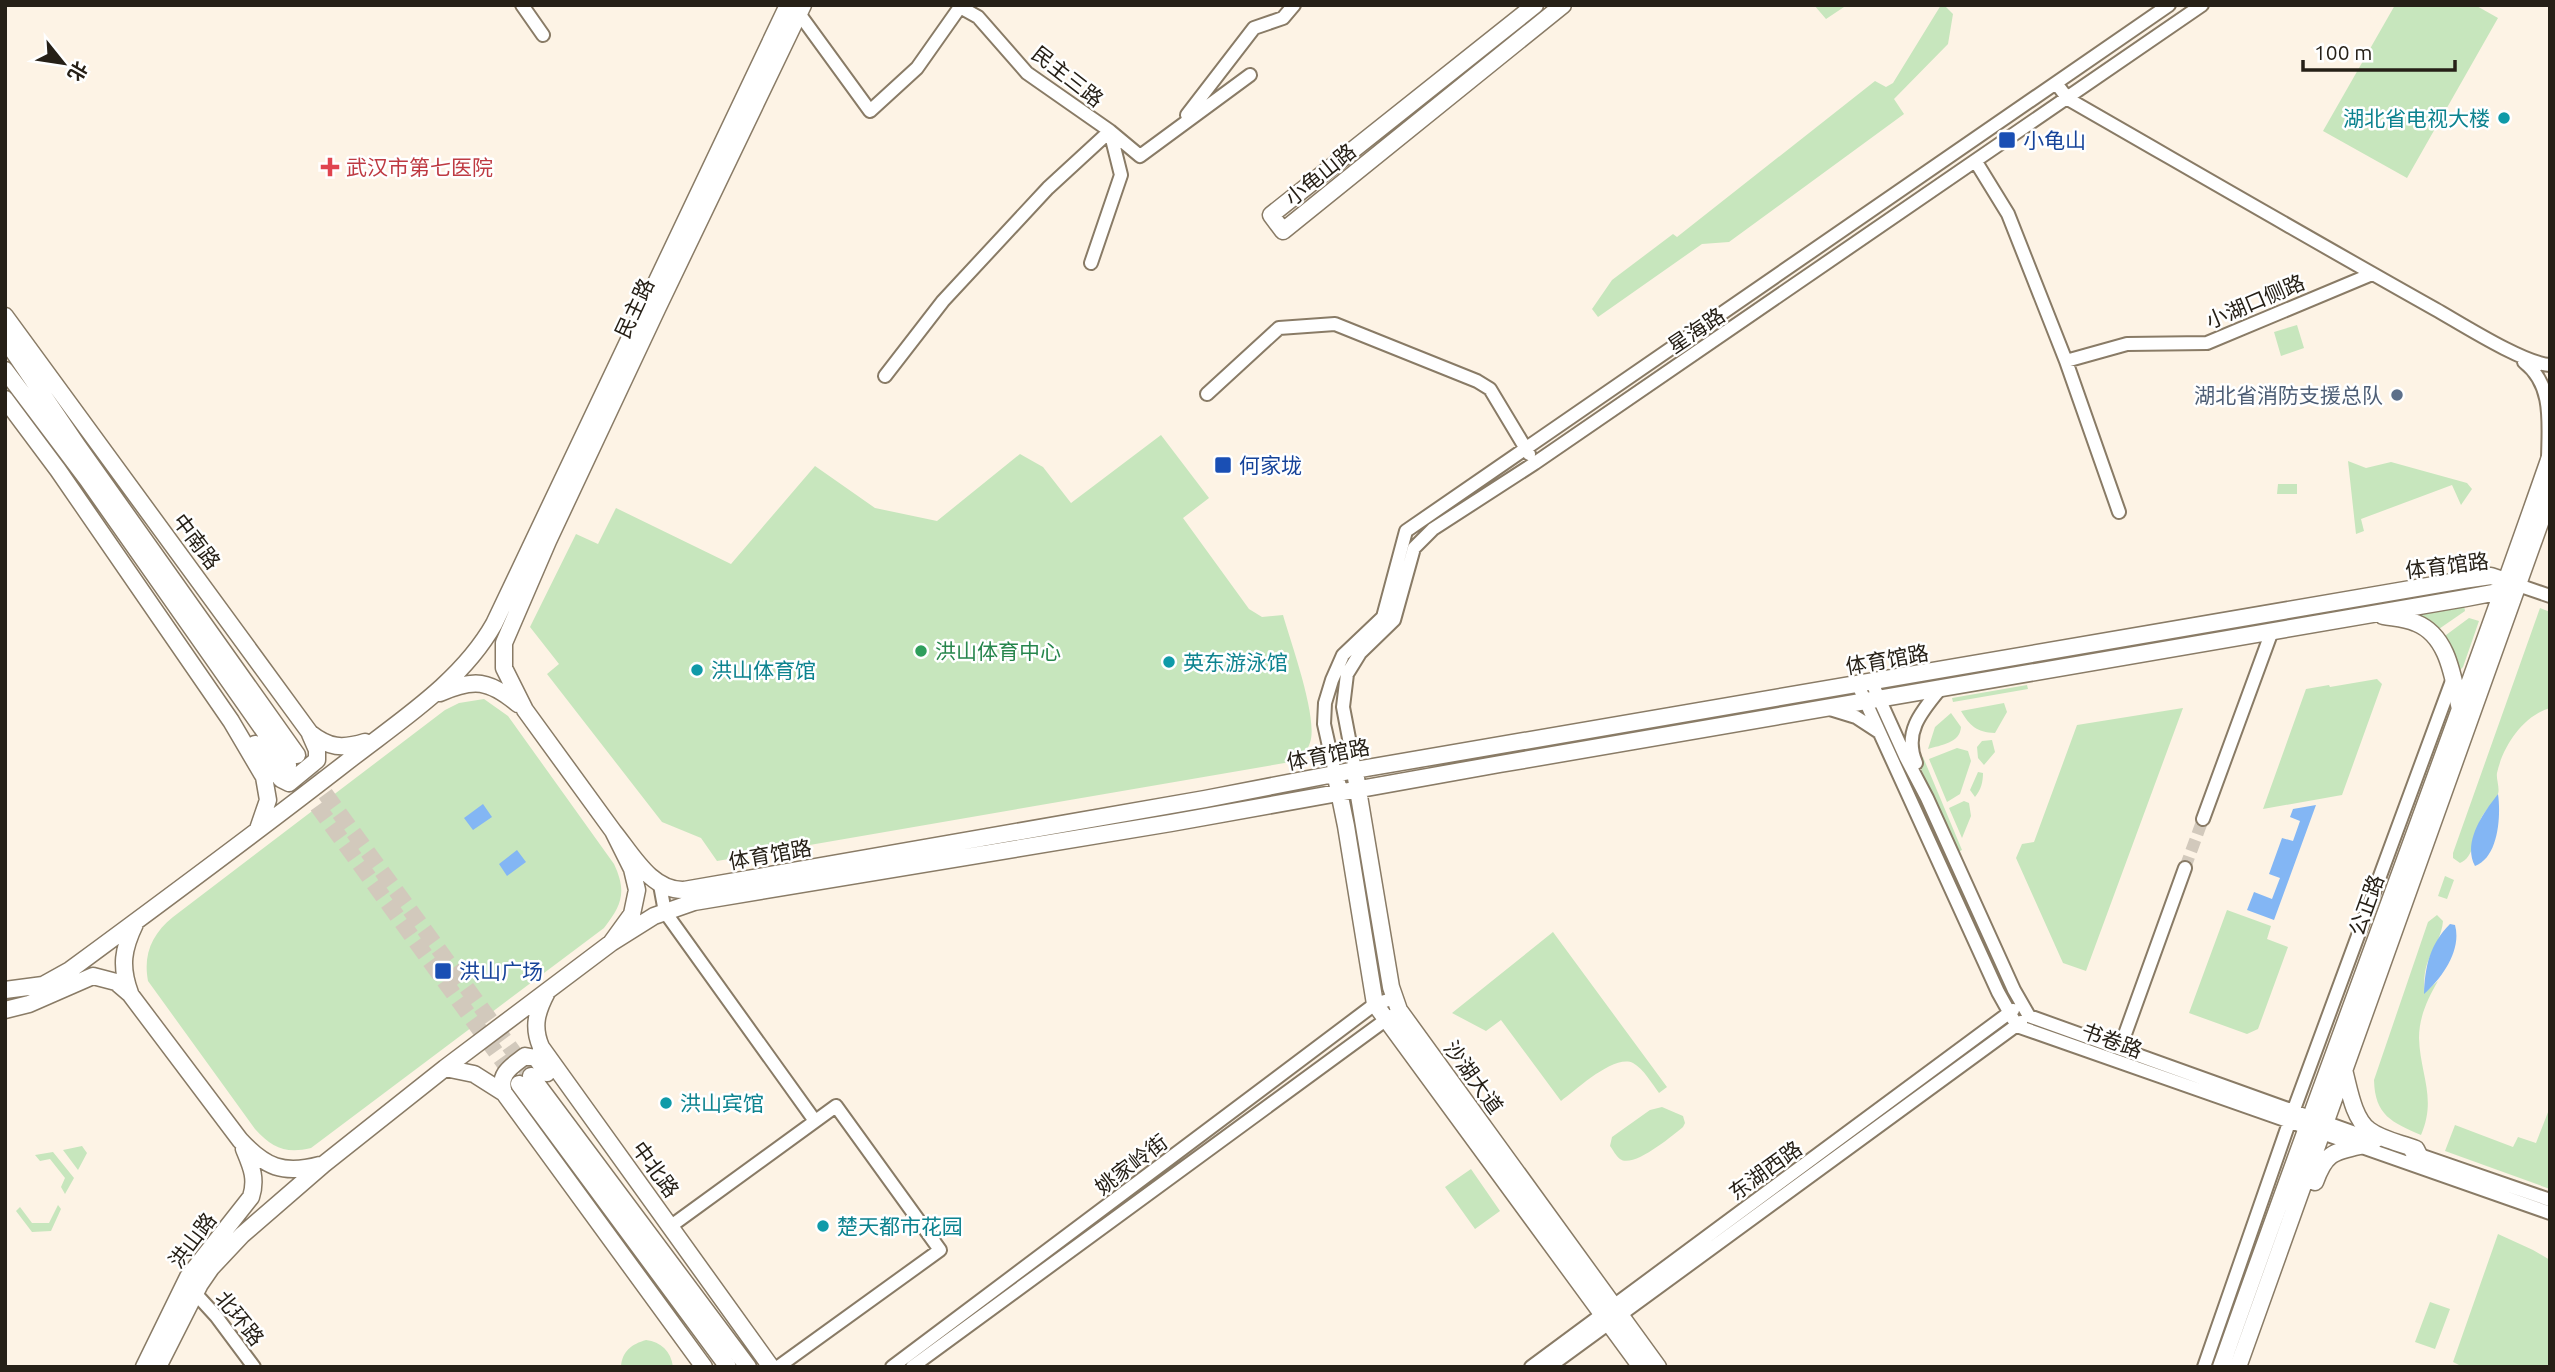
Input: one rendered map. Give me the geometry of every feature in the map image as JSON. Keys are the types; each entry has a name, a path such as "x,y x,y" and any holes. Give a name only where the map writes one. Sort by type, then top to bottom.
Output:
{"main road":[{"name":"小龟山路","path":"1535,5 1271,215 1283,231 1563,5"},
{"name":"民主路","path":"501,627 657,309 796,7"},
{"name":"中南路","path":"5,316 310,733 327,745 341,748 377,738"},
{"name":"中南路","path":"5,339 292,760 5,370"},
{"path":"47,398 89,433"},
{"path":"5,400 58,470 231,721 264,777 268,787 267,806 257,831"},
{"path":"54,438 58,470"},
{"name":"公正路","path":"2238,1367 2284,1237 2315,1124 2344,1070 2549,460"},
{"name":"公正路","path":"2221,1367 2315,1124 2460,710 2509,585 2550,495"},
{"name":"体育馆路","path":"660,885 684,890 1205,799 1355,769 2463,580 2491,576 2509,585"},
{"name":"体育馆路","path":"611,943 654,916 694,902 1171,823 1872,701 2272,631 2509,585"},
{"path":"2374,612 2405,619 2427,629 2443,649 2460,710"},
{"path":"5,990 43,985 70,970 136,922 428,698 501,627"},
{"path":"501,627 504,668 525,710 613,831 660,885"},
{"path":"428,698 453,687 478,683 499,689 525,710"},
{"path":"231,721 244,728 281,779 288,783 317,760 317,750 310,733"},
{"name":"沙湖大道","path":"1355,769 1394,1009 1611,1314 1641,1367"},
{"name":"沙湖大道","path":"1335,773 1375,1004 1394,1009"},
{"path":"611,943 629,920 635,906 637,890 632,869 613,831"},
{"path":"130,993 123,974 122,959 125,944 136,922"},
{"name":"洪山路","path":"158,1367 195,1293 218,1259 263,1216 445,1068 611,943"},
{"path":"5,1010 38,1000 93,976 116,982 130,993 240,1140 263,1162 281,1168 304,1169 324,1164"},
{"name":"中北路","path":"548,990 536,1017 536,1033 541,1046 771,1367"},
{"path":"573,1091 555,1084 538,1060 528,1055 503,1075 501,1086 704,1367"},
{"path":"445,1068 474,1074 504,1093"},
{"path":"2344,1070 2354,1106 2366,1127 2375,1134 2416,1149 2419,1155"},
{"path":"525,1080 736,1365"},
{"name":"洪山路","path":"144,1367 188,1277 251,1197 253,1172 240,1140"},
{"path":"2284,1237 2298,1227 2323,1162 2337,1152 2360,1146"},
{"path":"703,1270 736,1365"},
{"path":"665,1314 736,1365"},
{"name":"沙湖大道","path":"1611,1314 1658,1367"}],"street":[{"path":"522,5 543,36"},
{"path":"1177,129 1254,28 1283,18 1294,5"},
{"name":"星海路","path":"1335,773 1324,724 1325,704 1332,680 1343,655 1383,617 1406,531 2169,5"},
{"name":"星海路","path":"1355,769 1343,707 1344,687 1350,668 1357,657 1394,620 1414,548 1433,529 1535,463 2202,5"},
{"name":"民主三路","path":"796,7 870,111 917,68 960,7 978,17 1027,73 1110,131 1140,156 1177,129"},
{"path":"1177,129 1250,75"},
{"path":"2056,83 2068,99 2372,274 2532,361 2550,365"},
{"path":"885,376 943,301 1048,187 1110,131 1121,175 1091,263"},
{"path":"1976,162 2008,214 2066,361 2119,512"},
{"name":"小湖口侧路","path":"2066,361 2127,344 2207,343 2372,274"},
{"path":"1207,394 1279,328 1335,324 1465,376 1490,389 1535,463"},
{"path":"2495,342 2531,367 2545,385 2549,460"},
{"path":"2509,585 2550,596"},
{"path":"2203,819 2272,631"},
{"path":"2204,1367 2292,1116 2453,678"},
{"path":"1865,684 1916,778 2029,1016"},
{"path":"1916,778 1916,765 1910,748 1911,734 1921,713 1940,689"},
{"path":"1872,701 1880,732 2017,1026"},
{"path":"1827,708 1856,718 1880,732"},
{"path":"2120,1048 2185,868"},
{"path":"660,885 665,912 815,1121"},
{"name":"东湖西路","path":"1549,1367 1611,1314 2022,1003"},
{"name":"姚家岭街","path":"892,1367 1375,1004"},
{"name":"姚家岭街","path":"912,1367 1394,1009"},
{"name":"书卷路","path":"2029,1016 2120,1048 2292,1116 2419,1155 2550,1200"},
{"name":"东湖西路","path":"1531,1367 1611,1314 2029,1016"},
{"name":"书卷路","path":"2017,1026 2137,1070 2292,1116"},
{"path":"671,1226 836,1106 940,1250 778,1367"},
{"name":"书卷路","path":"2315,1124 2360,1146 2550,1213"},
{"name":"北环路","path":"195,1293 254,1367"}],"green space":[{"path":"1814,5 1847,5 1826,19"},
{"path":"1941,5 1953,14 1948,44 1894,99 1904,114 1729,242 1702,244 1598,317 1592,309 1612,280 1673,234 1677,237 1875,81 1886,87 1893,83"},
{"path":"2395,5 2475,5 2498,18 2407,178 2323,131"},
{"path":"2297,325 2304,348 2281,356 2274,332"},
{"name":"洪山体育中心","path":"1161,435 1209,498 1183,518 1249,609 1262,617 1283,615 1297,659 1312,727 1309,746 1296,761 717,861 701,838 662,822 547,674 559,664 530,627 576,534 598,544 616,508 731,564 815,466 875,508 937,521 1020,454 1043,467 1071,503"},
{"path":"2348,461 2366,468 2391,462 2467,483 2472,489 2461,505 2452,485 2361,519 2364,531 2356,534"},
{"path":"2278,484 2297,484 2297,494 2277,494"},
{"path":"2464,605 2465,611 2436,631 2413,613"},
{"path":"2540,608 2550,612 2550,708 2531,718 2509,743 2497,773 2498,794 2481,817 2471,851 2460,863 2453,858 2453,853"},
{"path":"2469,618 2479,621 2463,667 2459,671 2442,638"},
{"path":"2377,679 2382,684 2342,795 2263,809 2306,689"},
{"path":"2027,685 2028,689 1953,702 1952,698"},
{"name":"洪山广场","path":"484,699 508,716 614,864 621,890 619,905 604,928 311,1148 280,1148 267,1141 255,1129 148,981 147,962 151,945 160,930 173,917 445,710 459,703"},
{"path":"2004,703 2007,712 1995,733 1974,727 1961,711"},
{"path":"2183,708 2086,971 2063,963 2016,858 2022,844 2034,842 2077,725"},
{"path":"1951,713 1961,727 1957,737 1949,743 1928,749 1935,727"},
{"path":"1992,740 1995,752 1984,765 1978,758 1977,747 1982,741"},
{"path":"1957,748 1968,751 1971,761 1960,794 1947,802 1929,759"},
{"path":"1923,757 1962,850 1956,853 1917,759"},
{"path":"1978,772 1983,773 1983,780 1975,797 1970,790"},
{"path":"1964,801 1969,803 1971,816 1962,838 1949,808"},
{"path":"2445,876 2454,880 2447,899 2438,896"},
{"path":"2227,910 2271,926 2267,939 2288,947 2258,1029 2247,1034 2189,1013"},
{"path":"2437,915 2443,921 2442,927 2426,967 2424,993 2438,981 2425,1008 2419,1030 2428,1098 2426,1122 2421,1135 2387,1116 2378,1102 2374,1080 2428,922"},
{"path":"1553,932 1667,1087 1659,1093 1641,1069 1633,1063 1625,1062 1596,1074 1561,1101 1501,1020 1486,1031 1452,1013"},
{"path":"1662,1107 1683,1116 1683,1127 1643,1156 1626,1161 1620,1159 1610,1146 1612,1137 1650,1110"},
{"path":"2550,1107 2550,1189 2445,1151 2455,1125 2513,1147 2518,1137 2536,1143"},
{"path":"82,1146 87,1153 78,1170 63,1150"},
{"path":"53,1152 74,1178 65,1194 61,1187 65,1178 50,1159 40,1161 35,1155"},
{"path":"1471,1169 1500,1211 1475,1229 1445,1187"},
{"path":"58,1205 61,1209 51,1231 32,1232 16,1211 20,1207 32,1223 49,1223"},
{"path":"2498,1234 2550,1260 2550,1367 2463,1367 2453,1362"},
{"path":"2430,1302 2450,1309 2435,1349 2415,1342"},
{"path":"646,1340 664,1348 673,1367 621,1367 623,1357 629,1349"}],"water":[{"path":"2498,794 2499,813 2494,845 2483,861 2475,866 2471,847 2473,837 2481,818"},
{"path":"483,804 492,817 473,830 464,818"},
{"path":"2316,805 2274,920 2247,910 2254,892 2272,899 2280,878 2269,874 2282,838 2293,841 2300,821 2290,817 2293,809"},
{"path":"517,850 526,862 507,876 499,864"},
{"path":"2450,924 2455,925 2456,934 2453,954 2444,972 2424,994 2430,956 2438,939"}],"tunnel":[{"path":"297,755 531,1076"},
{"path":"289,767 519,1084"},
{"path":"2185,868 2203,819"}],"place":[{"name":"湖北省电视大楼","path":"2504,118"},
{"name":"小龟山","path":"2007,140"},
{"name":"武汉市第七医院","path":"330,167"},
{"name":"湖北省消防支援总队","path":"2397,395"},
{"name":"何家垅","path":"1223,465"},
{"name":"洪山体育中心","path":"921,651"},
{"name":"英东游泳馆","path":"1169,662"},
{"name":"洪山体育馆","path":"697,670"},
{"name":"洪山广场","path":"443,971"},
{"name":"洪山宾馆","path":"666,1103"},
{"name":"楚天都市花园","path":"823,1226"}]}
